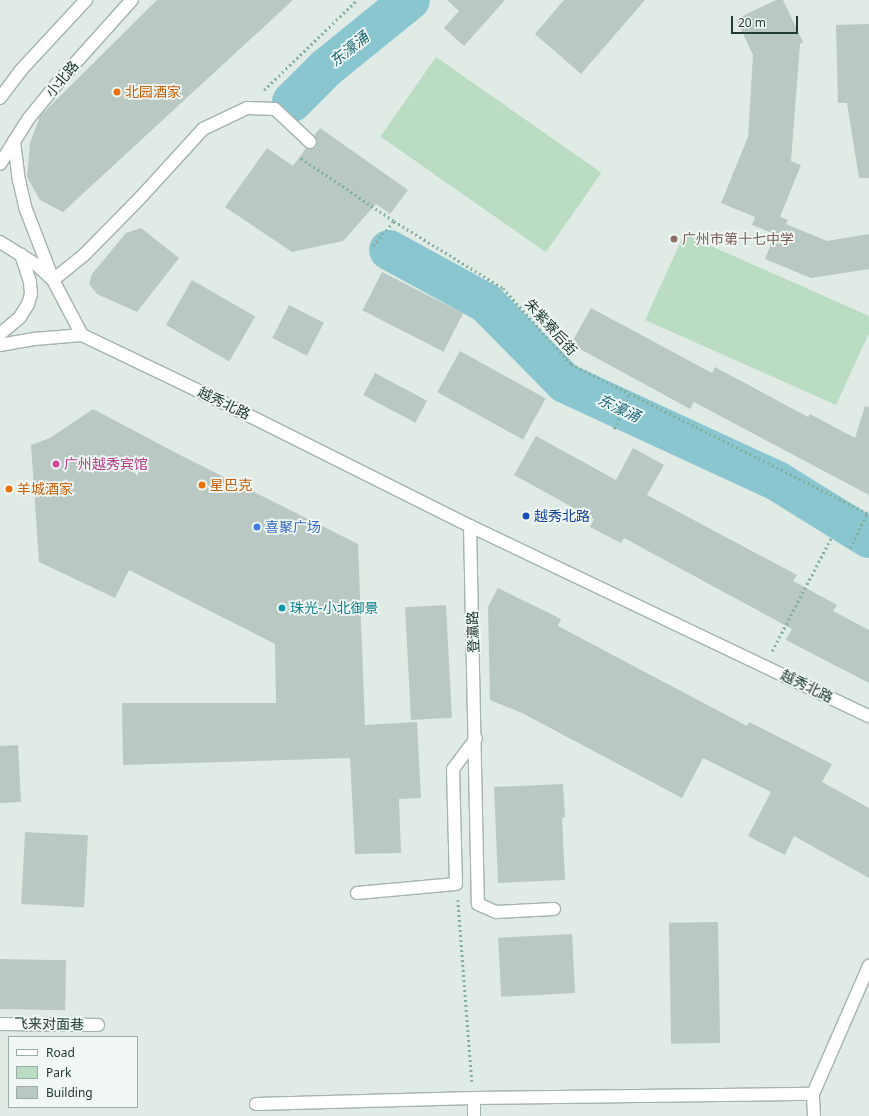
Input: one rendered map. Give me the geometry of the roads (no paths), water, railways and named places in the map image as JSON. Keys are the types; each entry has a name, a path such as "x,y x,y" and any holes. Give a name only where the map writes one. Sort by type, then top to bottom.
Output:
{"main road":[{"path":"0,98 21,70 86,0"},
{"name":"小北路","path":"0,164 29,118 132,0"},
{"path":"53,280 84,255 141,197 203,129 247,108 274,109 306,138"},
{"path":"0,345 35,339 82,335 53,280 25,207 19,180 14,141"},
{"path":"0,242 21,254 53,280"},
{"path":"0,334 20,317 28,304 31,294 30,282 21,254"},
{"name":"越秀北路","path":"82,335 222,402 470,526 869,716"},
{"name":"登瀛路","path":"470,526 476,739 478,904 496,912 554,909"},
{"path":"357,893 456,884 453,769 476,739"},
{"path":"814,1116 813,1094 869,966"},
{"name":"飞来对面巷","path":"0,1024 98,1025"},
{"path":"256,1104 474,1098 813,1094"},
{"path":"474,1098 474,1116"}],"waterway":[{"name":"东濠涌","path":"292,102 326,68 410,0"},
{"name":"东濠涌","path":"389,250 486,303 565,383 777,481 869,538"}],"place":[{"name":"北园酒家","path":"117,92"},
{"name":"广州市第十七中学","path":"674,239"},
{"name":"广州越秀宾馆","path":"56,464"},
{"name":"星巴克","path":"202,485"},
{"name":"羊城酒家","path":"9,489"},
{"name":"越秀北路","path":"526,516"},
{"name":"喜聚广场","path":"257,527"},
{"name":"珠光-小北御景","path":"282,608"}]}
